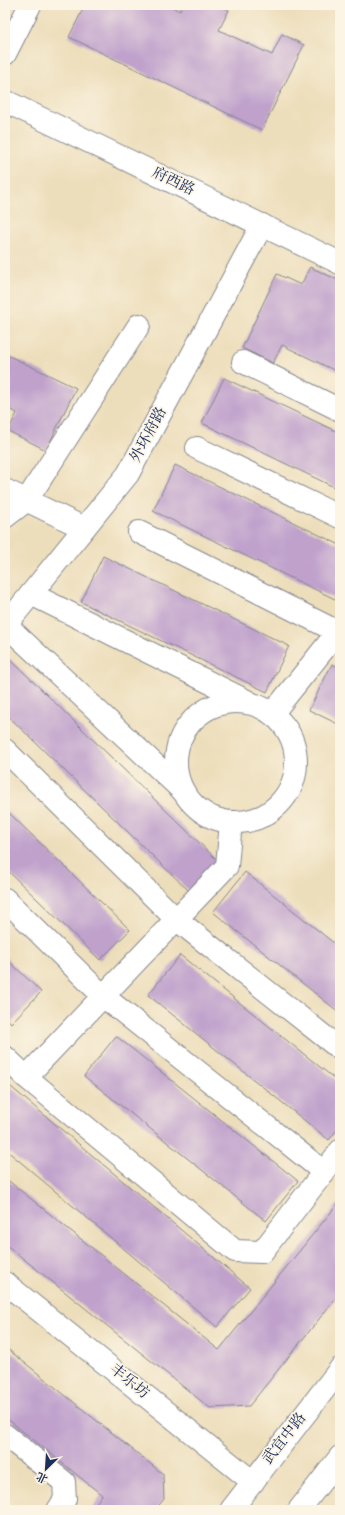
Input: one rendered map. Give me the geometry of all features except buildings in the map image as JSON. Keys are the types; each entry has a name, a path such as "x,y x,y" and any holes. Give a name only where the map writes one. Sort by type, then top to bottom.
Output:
{"street":[{"path":"5,54 30,5"},
{"name":"府西路","path":"5,101 340,262"},
{"name":"外环府路","path":"5,625 128,474 262,225"},
{"path":"5,517 27,500 139,325"},
{"path":"243,362 340,410"},
{"path":"196,448 340,517"},
{"path":"5,490 84,528"},
{"path":"139,532 339,631 264,710"},
{"path":"30,594 264,710 287,729 295,748 296,769 291,788 279,805 262,817 242,823 222,821 203,813 188,800 179,783 175,764 178,745 186,728 200,714 217,705 236,702 264,710"},
{"path":"5,625 183,791"},
{"path":"5,750 176,919 340,1049"},
{"path":"26,1077 227,866 231,822"},
{"path":"5,898 103,996 324,1172"},
{"path":"5,1057 26,1077 235,1251 262,1252 340,1151"},
{"name":"丰乐坊","path":"5,1283 253,1482"},
{"name":"武宜中路","path":"231,1510 340,1369"},
{"path":"5,1435 64,1482 65,1499 58,1510"},
{"path":"299,1510 340,1457"}]}
